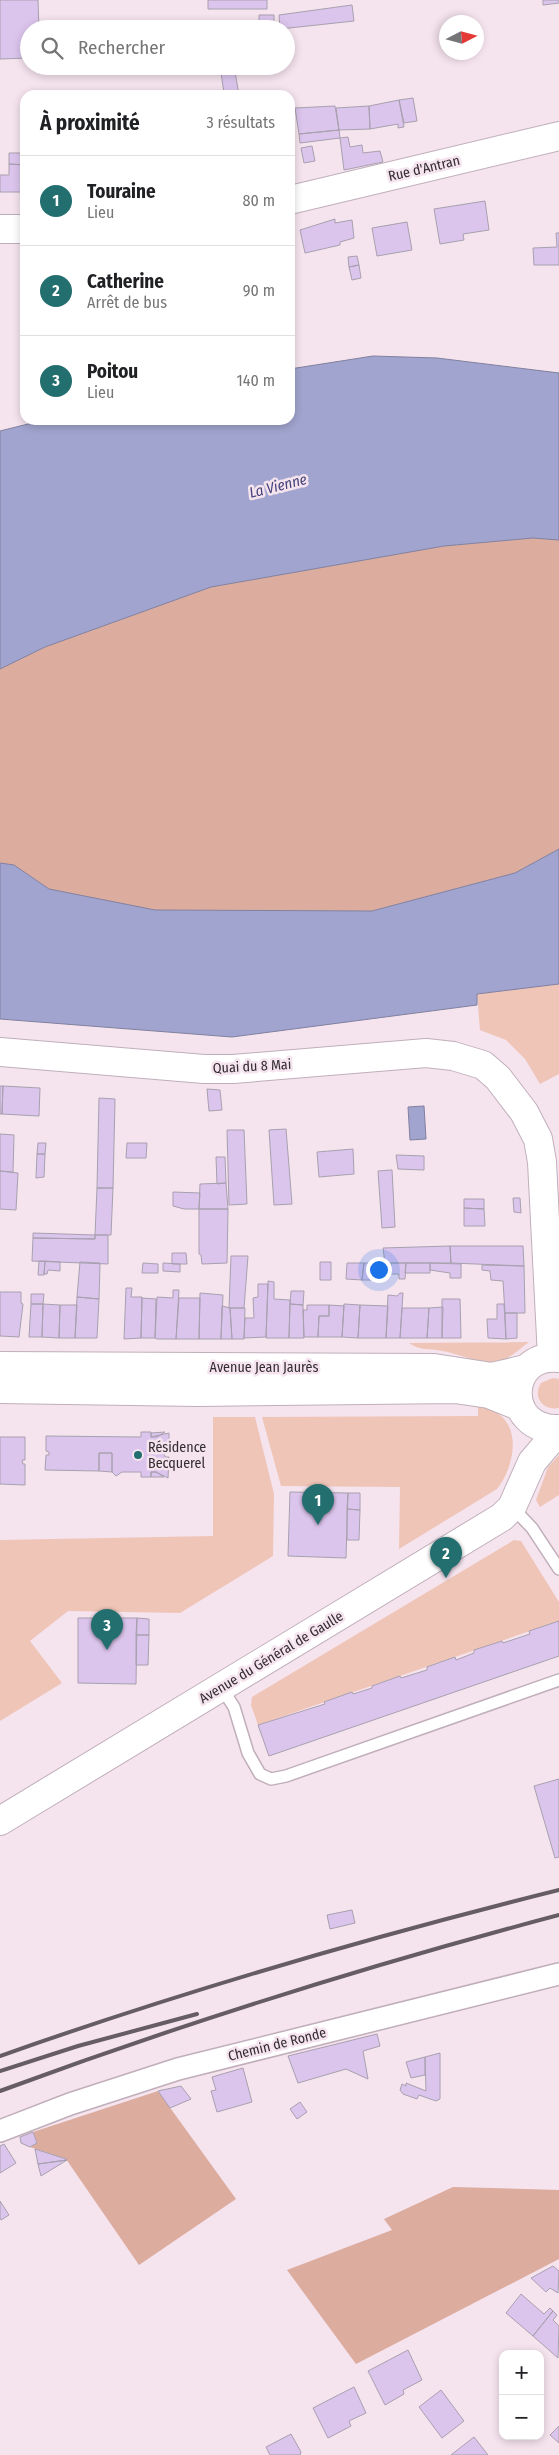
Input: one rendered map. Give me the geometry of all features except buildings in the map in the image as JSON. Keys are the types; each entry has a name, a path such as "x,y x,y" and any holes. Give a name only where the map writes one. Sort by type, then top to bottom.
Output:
{"main road":[{"name":"Rue d'Antran","path":"295,199 559,136"},
{"path":"0,229 20,229"},
{"name":"Quai du 8 Mai","path":"0,1052 204,1069 233,1069 426,1053 453,1056 483,1065 498,1078 524,1112 538,1139 542,1162 556,1358"},
{"name":"Avenue Jean Jaurès","path":"0,1366 434,1368 492,1377 526,1369 542,1359 556,1358"},
{"name":"Avenue du Général de Gaulle","path":"525,1478 530,1439 519,1383 526,1369"},
{"name":"Avenue Jean Jaurès","path":"0,1390 197,1392 455,1389 489,1394 524,1413 538,1426 559,1430"},
{"name":"Avenue du Général de Gaulle","path":"0,1821 502,1517 512,1507 537,1454 559,1430"}],"street":[{"name":"Chemin de Ronde","path":"0,2131 61,2107 178,2069 559,1974"}],"lane":[{"path":"512,1507 532,1528 559,1569"},
{"path":"221,1687 234,1707 248,1752 260,1774 271,1779 286,1776 559,1680"}],"shaded area":[{"path":"533,538 559,540 559,849 515,873 372,911 155,910 49,889 14,865 0,863 0,669 45,647 211,587 444,546"},
{"path":"559,984 559,1074 540,1084 525,1059 506,1040 480,1030 477,994"},
{"path":"529,1342 507,1358 491,1362 421,1348 409,1343"},
{"path":"553,1378 559,1379 559,1408 544,1405 538,1393 541,1383"},
{"path":"478,1405 493,1410 500,1415 511,1431 513,1441 512,1452 507,1472 497,1489 399,1549 400,1487 281,1486 262,1417 478,1416"},
{"path":"213,1417 255,1417 274,1494 273,1556 180,1613 68,1611 30,1641 62,1683 0,1721 0,1540 213,1536"},
{"path":"559,1455 559,1495 540,1507 536,1500 548,1467"},
{"path":"514,1540 521,1541 559,1602 559,1621 258,1725 251,1705 252,1697"},
{"path":"158,2091 236,2199 139,2265 66,2159 30,2147 37,2142 33,2132"},
{"path":"453,2187 559,2190 559,2259 356,2364 287,2270 392,2230 384,2219"}],"water":[{"name":"La Vienne","path":"373,356 437,358 559,373 559,540 533,538 444,546 211,587 45,647 0,669 0,431 24,425 295,425 295,368"},
{"path":"559,849 559,984 477,994 477,1005 232,1037 0,1019 0,863 14,865 49,889 155,910 372,911 515,873"},
{"path":"424,1106 426,1139 410,1140 408,1107"}],"railway":[{"path":"0,2056 138,2009 278,1966 559,1890"},
{"path":"0,2091 138,2042 278,1996 418,1954 559,1915"},
{"path":"0,2071 78,2046 197,2014"}],"place":[{"name":"Résidence Becquerel","path":"138,1455"},
{"name":"Touraine","path":"318,1525"},
{"name":"Catherine","path":"446,1578"},
{"name":"Poitou","path":"107,1650"}]}
